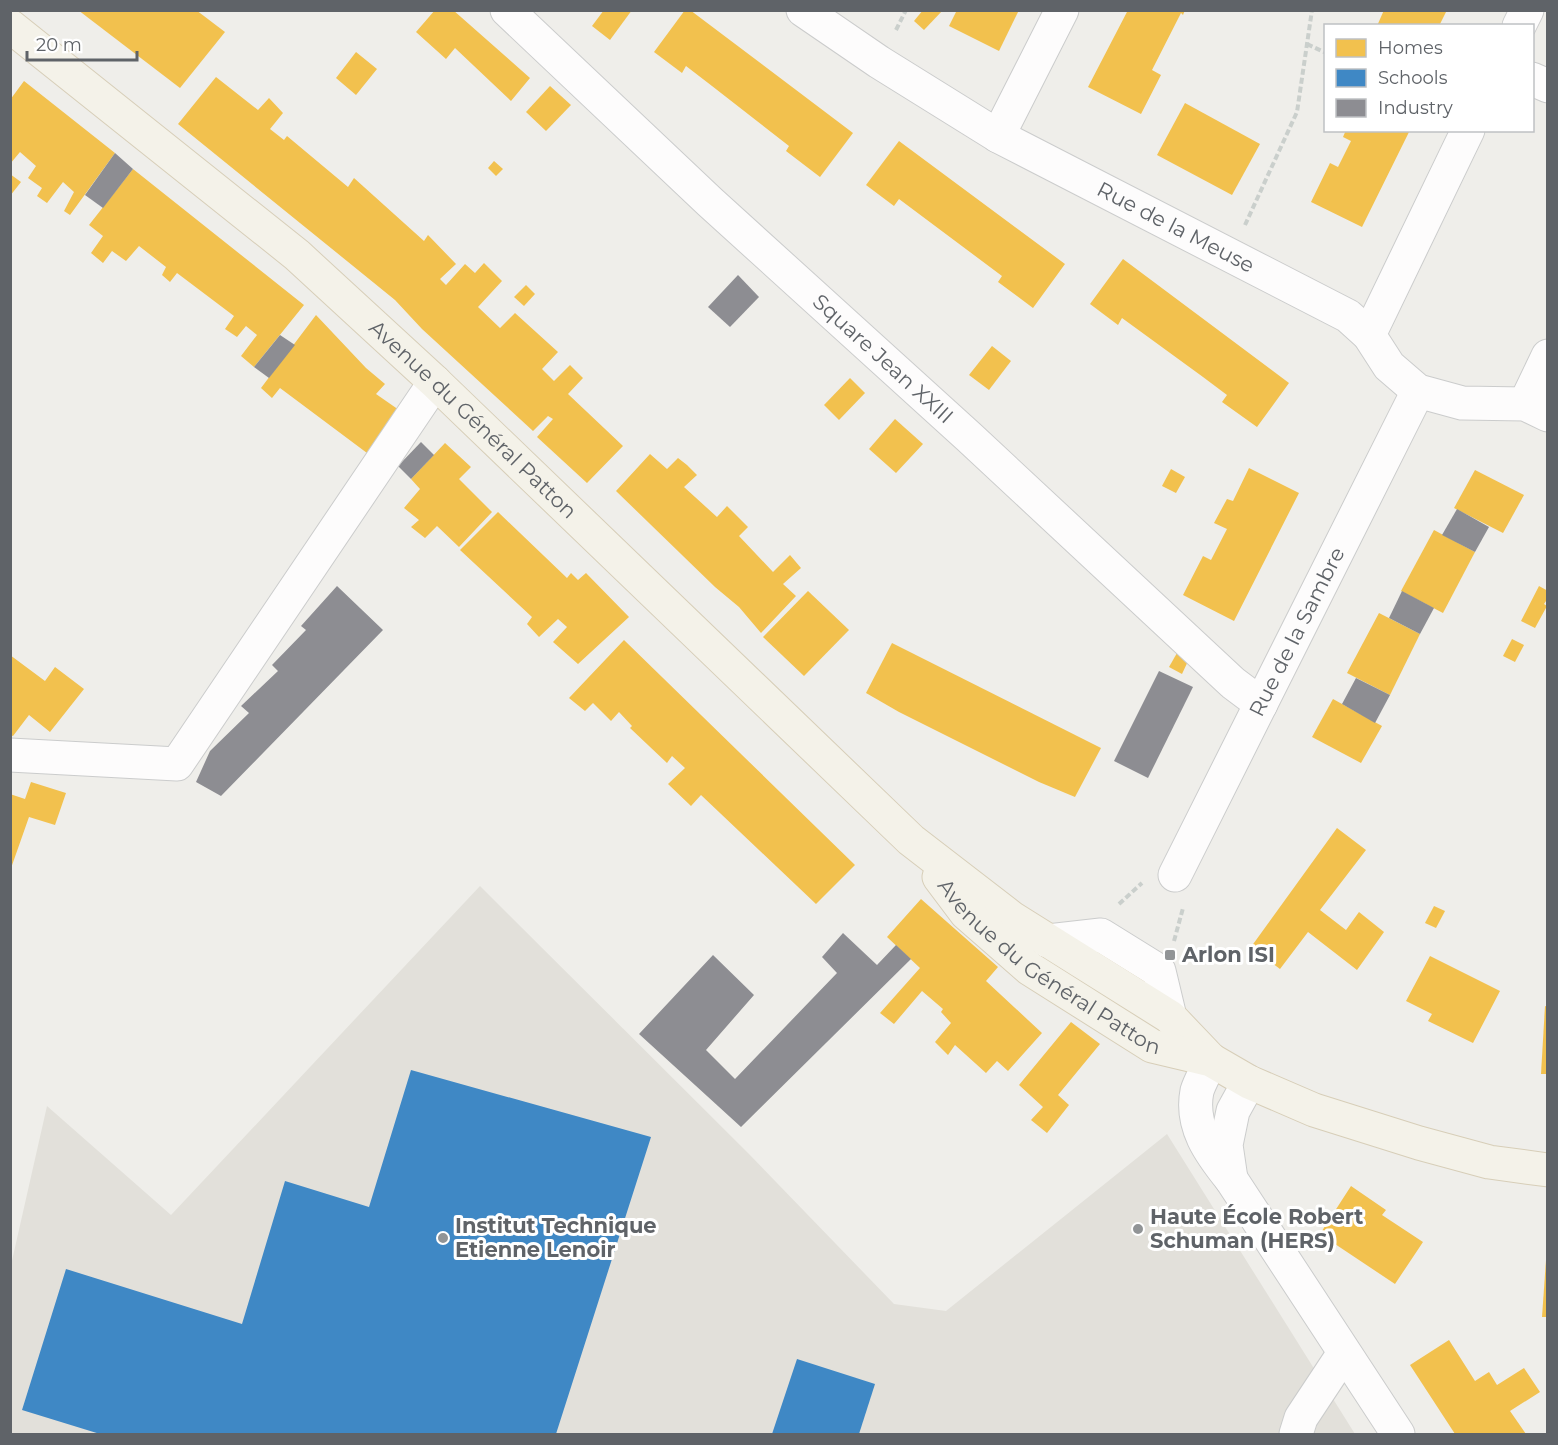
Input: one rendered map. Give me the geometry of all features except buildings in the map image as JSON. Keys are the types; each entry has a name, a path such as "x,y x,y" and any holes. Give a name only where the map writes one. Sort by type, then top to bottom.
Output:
{"main road":[{"name":"Avenue du Général Patton","path":"10,26 297,255 435,382 911,840 1012,918 1170,1017 1211,1060"},
{"name":"Avenue du Général Patton","path":"911,840 966,913 1030,969 1152,1046 1211,1060 1250,1082 1314,1110 1419,1143 1489,1162 1548,1170"}],"street":[{"name":"Square Jean XXIII","path":"507,10 718,209 969,437 1233,683 1261,704"},
{"name":"Rue de la Meuse","path":"803,10 879,62 998,136 1348,316 1369,335 1389,366 1418,391 1462,403 1536,409"},
{"path":"998,136 1062,10"},
{"path":"1521,24 1527,10"},
{"path":"1534,79 1548,86"},
{"path":"1369,335 1467,132"},
{"path":"1536,409 1548,356"},
{"path":"10,755 177,764 435,382"},
{"name":"Rue de la Sambre","path":"1175,875 1418,391"},
{"path":"1211,1060 1197,1090 1197,1123 1210,1153 1231,1179 1398,1434"},
{"path":"1231,1179 1226,1145 1233,1111 1250,1082"},
{"path":"1296,1434 1301,1418 1344,1353"}],"path":[{"path":"1231,255 1297,112 1312,10"},
{"path":"1308,44 1324,51"}],"shaded area":[{"path":"480,886 748,1153 894,1304 946,1311 1167,1134 1355,1434 11,1434 11,1265 47,1106 171,1215"}],"place":[{"name":"Arlon ISI","path":"1170,955"},
{"name":"Haute École Robert Schuman (HERS)","path":"1138,1229"},
{"name":"Institut Technique Etienne Lenoir","path":"443,1238"}]}
